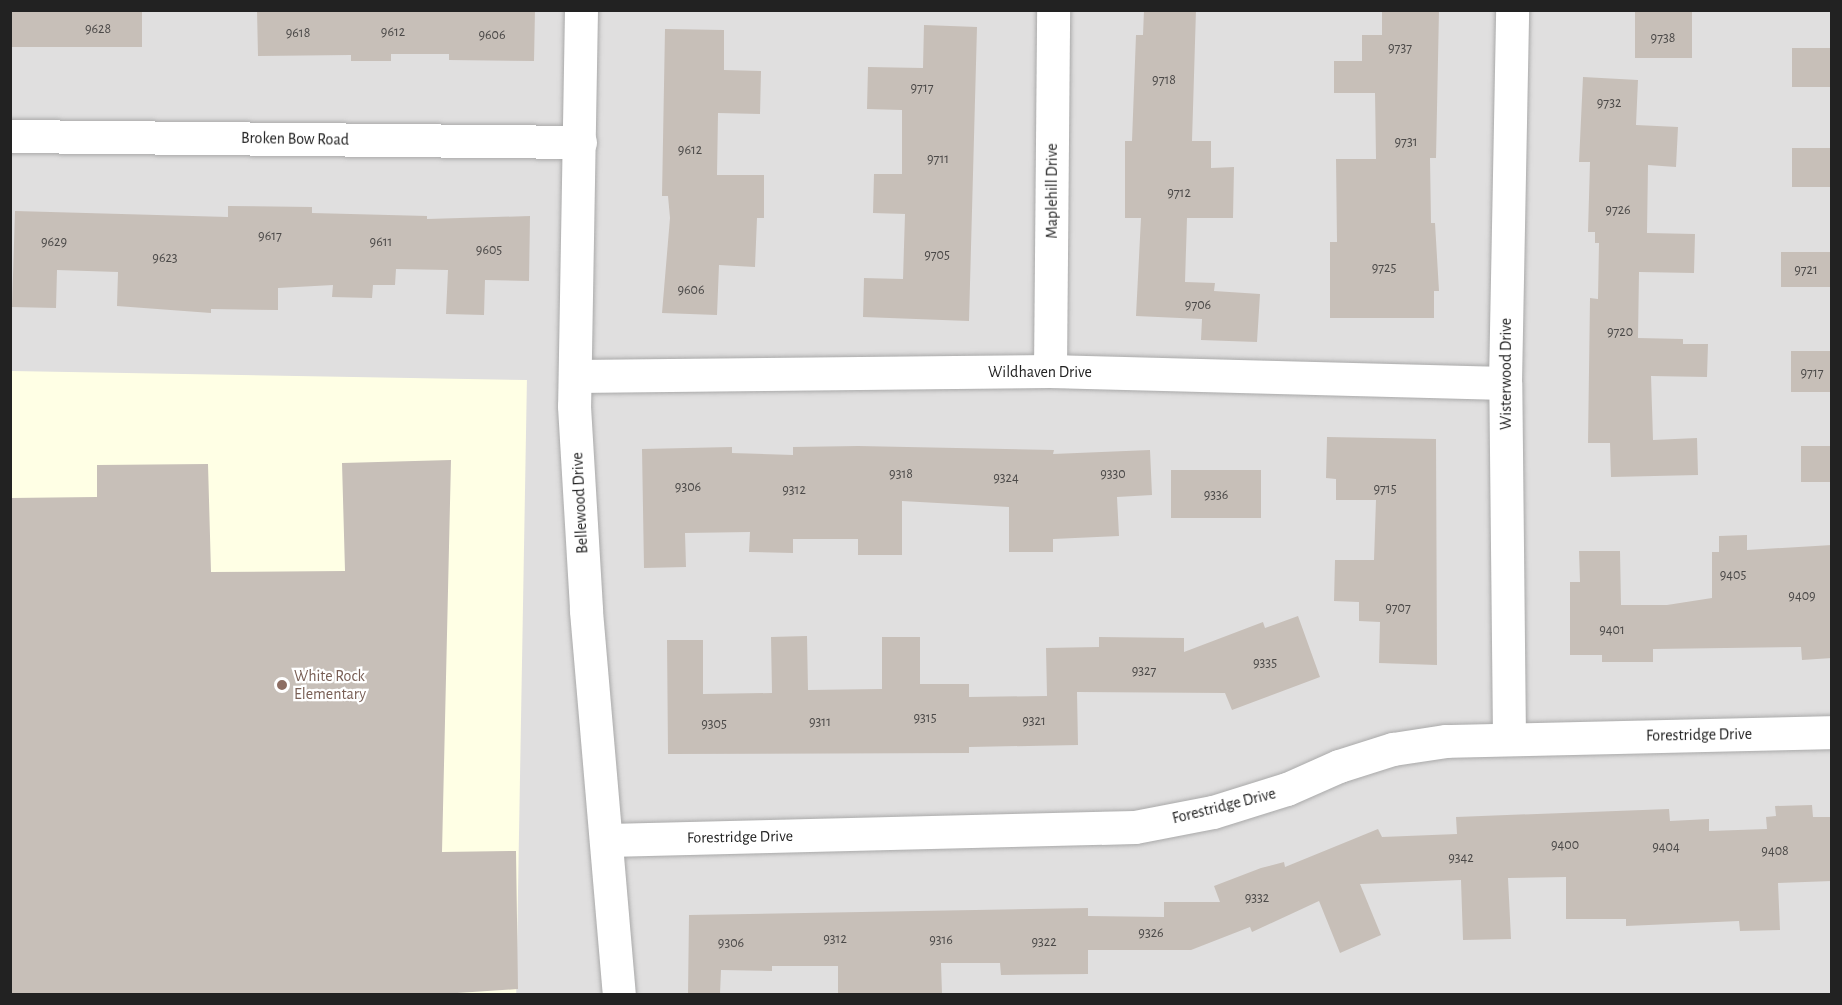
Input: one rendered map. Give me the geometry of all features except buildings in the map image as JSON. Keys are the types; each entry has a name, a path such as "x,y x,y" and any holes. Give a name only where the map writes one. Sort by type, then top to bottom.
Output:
{"street":[{"name":"Bellewood Drive","path":"581,10 575,376 586,611 608,840 619,994"},
{"name":"Maplehill Drive","path":"1050,371 1053,10"},
{"name":"Wisterwood Drive","path":"1509,738 1505,383 1512,10"},
{"name":"Broken Bow Road","path":"10,136 580,142"},
{"name":"Wildhaven Drive","path":"575,376 1050,371 1505,383"},
{"name":"Forestridge Drive","path":"608,840 1135,827 1224,809 1393,749 1446,741 1832,732"}],"shaded area":[{"path":"11,11 1831,11 1831,994 11,994"},
{"name":"White Rock Elementary","path":"11,371 527,380 516,994 10,994"}],"place":[{"name":"White Rock Elementary","path":"282,685"}]}
